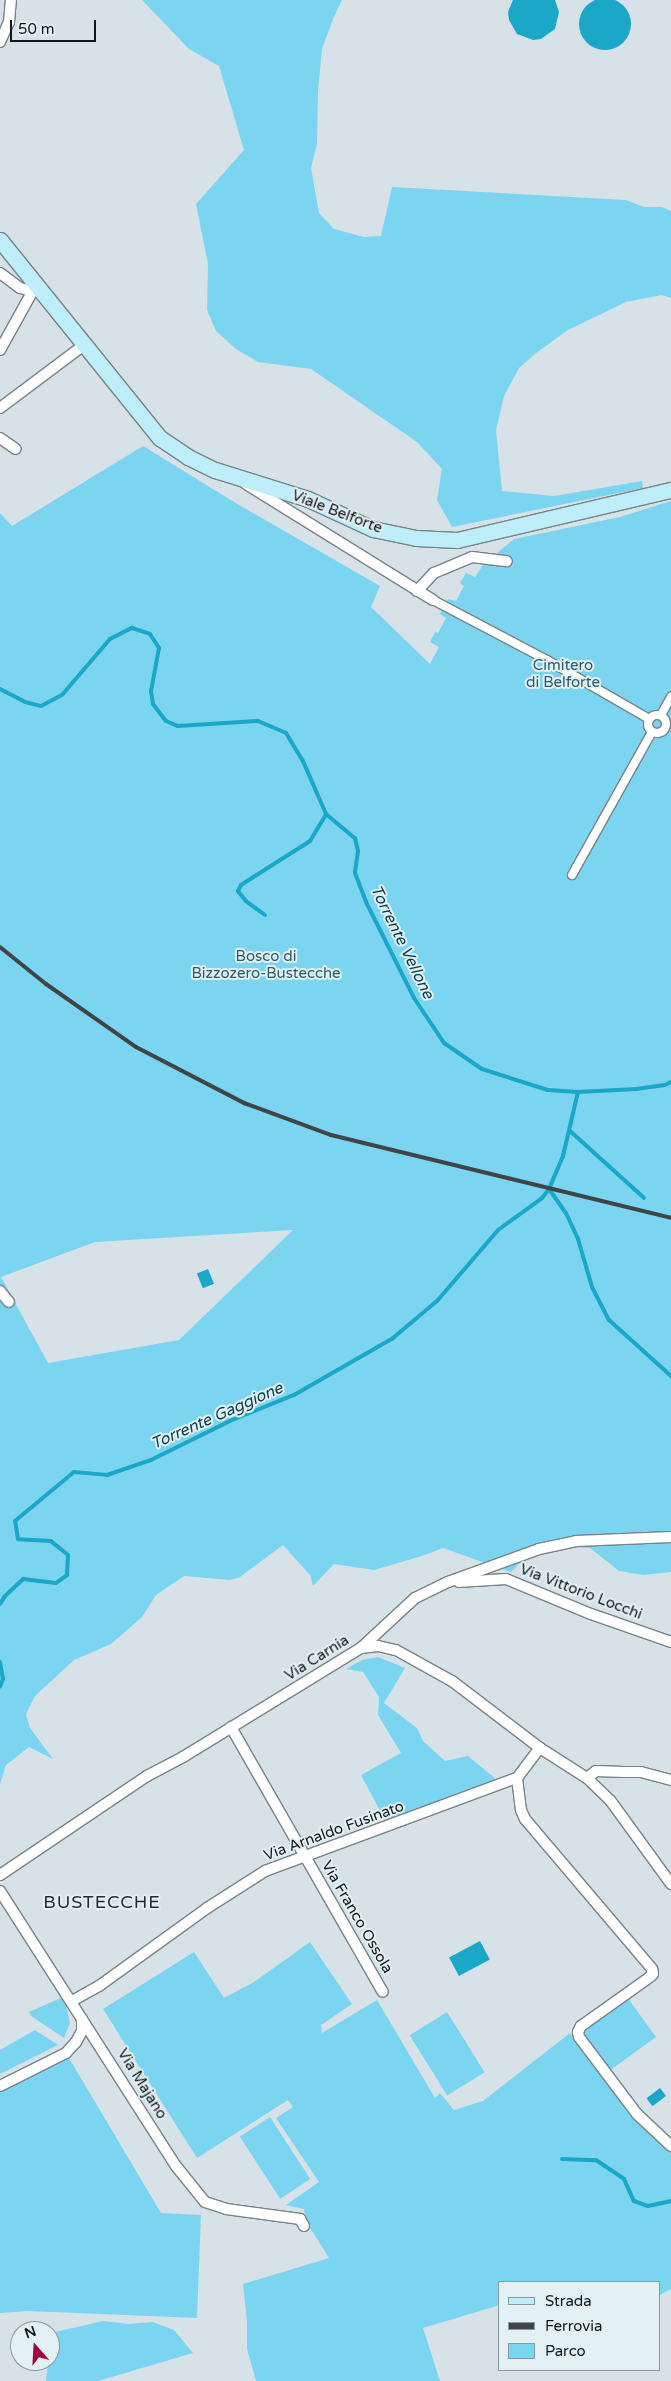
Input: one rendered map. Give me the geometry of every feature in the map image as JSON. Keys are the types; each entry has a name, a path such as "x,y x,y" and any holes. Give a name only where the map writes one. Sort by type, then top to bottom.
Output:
{"main road":[{"name":"Viale Belforte","path":"0,240 34,288 84,344 160,438 188,457 232,476 308,499 374,528 416,538 457,540 671,490"}],"street":[{"path":"0,42 9,22 11,0"},
{"path":"0,273 20,288 34,288 0,350"},
{"path":"0,408 84,344"},
{"path":"0,438 16,449"},
{"path":"232,476 417,591 547,660 648,720"},
{"path":"417,591 434,573 472,557 507,562"},
{"path":"661,715 671,697"},
{"path":"655,714 661,715 667,721 668,730 660,733 652,732 648,728 648,720 655,714"},
{"path":"572,875 652,732"},
{"path":"0,1292 9,1302"},
{"path":"361,1648 415,1598 448,1582 539,1549 576,1541 671,1537"},
{"name":"Via Vittorio Locchi","path":"448,1582 506,1579 591,1614 671,1642"},
{"name":"Via Carnia","path":"0,1875 147,1776 171,1764 361,1648 378,1646 396,1650 452,1681 540,1748 587,1778 610,1800 671,1884"},
{"name":"Via Franco Ossola","path":"231,1727 383,1992"},
{"path":"540,1748 518,1778 520,1804 525,1818 652,1969 653,1974 581,2026 578,2037 637,2114 671,2146"},
{"path":"587,1778 596,1771 641,1772 671,1780"},
{"name":"Via Arnaldo Fusinato","path":"72,2001 100,1986 200,1914 265,1872 466,1799 518,1778"},
{"name":"Via Majano","path":"0,1891 176,2166 205,2202 226,2209 300,2219 304,2226"},
{"path":"0,2086 66,2053 76,2042 82,2031 82,2018"}],"green space":[{"path":"142,0 342,0 322,49 318,91 317,144 311,168 319,213 334,229 364,237 381,236 392,187 626,200 644,207 662,207 671,211 671,298 662,295 626,302 568,330 536,353 519,368 504,396 496,430 502,491 554,496 642,481 643,488 452,527 437,500 442,469 417,442 311,369 258,362 236,349 216,331 207,310 208,264 196,204 244,150 219,66 189,49"},
{"name":"Bosco di Bizzozero-Bustecche","path":"143,446 239,505 380,586 371,607 430,664 439,647 430,642 435,632 438,633 446,618 440,614 448,599 456,601 464,586 460,583 466,573 475,577 483,565 514,539 620,517 671,501 671,1572 643,1575 619,1571 590,1548 564,1547 523,1560 511,1572 443,1548 374,1570 334,1564 313,1586 310,1575 283,1545 240,1577 230,1580 184,1576 156,1595 142,1617 111,1644 74,1660 35,1696 26,1714 30,1728 53,1759 29,1747 6,1765 0,1784 0,513 12,526","holes":["293,1230 179,1340 48,1363 1,1277 95,1242"]},
{"path":"378,1657 405,1668 384,1703 417,1728 423,1741 445,1761 468,1756 497,1780 385,1820 361,1775 401,1753 378,1715 379,1697 363,1672 346,1669 362,1660"},
{"path":"310,1942 352,2004 321,2025 322,2033 377,2000 435,2098 440,2093 454,2110 483,2101 570,2033 636,2121 671,2152 671,2289 661,2294 661,2281 498,2281 498,2306 423,2328 440,2381 256,2381 247,2349 247,2322 243,2284 329,2258 307,2223 304,2209 286,2205 319,2182 276,2118 293,2107 288,2100 197,2158 103,2009 194,1952 224,1998 254,1982"},
{"path":"627,1997 656,2037 609,2071 586,2041 583,2034 585,2027"},
{"path":"61,1998 66,2006 70,2023 64,2038 31,2016 29,2012"},
{"path":"447,2012 485,2072 447,2096 410,2035"},
{"path":"35,2030 58,2045 0,2074 0,2050"},
{"path":"66,2053 161,2213 201,2215 197,2318 28,2311 0,2313 0,2086"},
{"path":"270,2117 310,2179 280,2199 240,2137"},
{"path":"103,2321 129,2324 153,2322 174,2330 193,2353 98,2381 46,2381 47,2371 60,2371 60,2331"}],"shaded area":[{"path":"598,-1 612,-1 620,2 627,9 631,19 631,29 627,39 620,46 610,50 600,50 590,46 583,39 579,29 579,19 583,9 590,2"},
{"path":"513,0 555,0 559,12 555,29 541,39 533,40 517,34 509,20 508,12"},
{"path":"208,1269 214,1284 203,1288 197,1273"},
{"path":"480,1941 490,1960 459,1976 449,1957"},
{"path":"660,2088 666,2096 652,2106 646,2098"}],"waterway":[{"name":"Torrente Vellone","path":"0,689 25,702 41,706 62,695 110,639 132,628 150,634 159,648 151,691 153,704 166,721 178,726 258,721 286,733 303,761 326,814 355,838 358,851 355,873 366,902 414,998 444,1043 482,1069 548,1090 578,1092 636,1089 665,1085 671,1082"},
{"path":"265,915 246,901 238,891 241,885 310,841 326,814"},
{"path":"578,1092 563,1156 549,1189 566,1213 578,1239 592,1287 609,1320 671,1376"},
{"path":"569,1130 644,1198"},
{"name":"Torrente Gaggione","path":"0,1604 5,1596 23,1579 56,1583 67,1575 68,1555 51,1541 18,1539 15,1521 74,1472 107,1475 151,1460 232,1420 294,1395 393,1338 437,1301 498,1230 542,1198 549,1189"},
{"name":"Torrente Gaggione","path":"0,1662 3,1679 0,1686"},
{"path":"562,2159 596,2160 624,2179 634,2201 648,2206 671,2201"}],"railway":[{"path":"0,947 46,984 136,1047 244,1103 331,1135 671,1218"}],"district":[{"name":"BUSTECCHE","path":"102,1902"}],"park label":[{"name":"Cimitero di Belforte","path":"563,674"}]}
